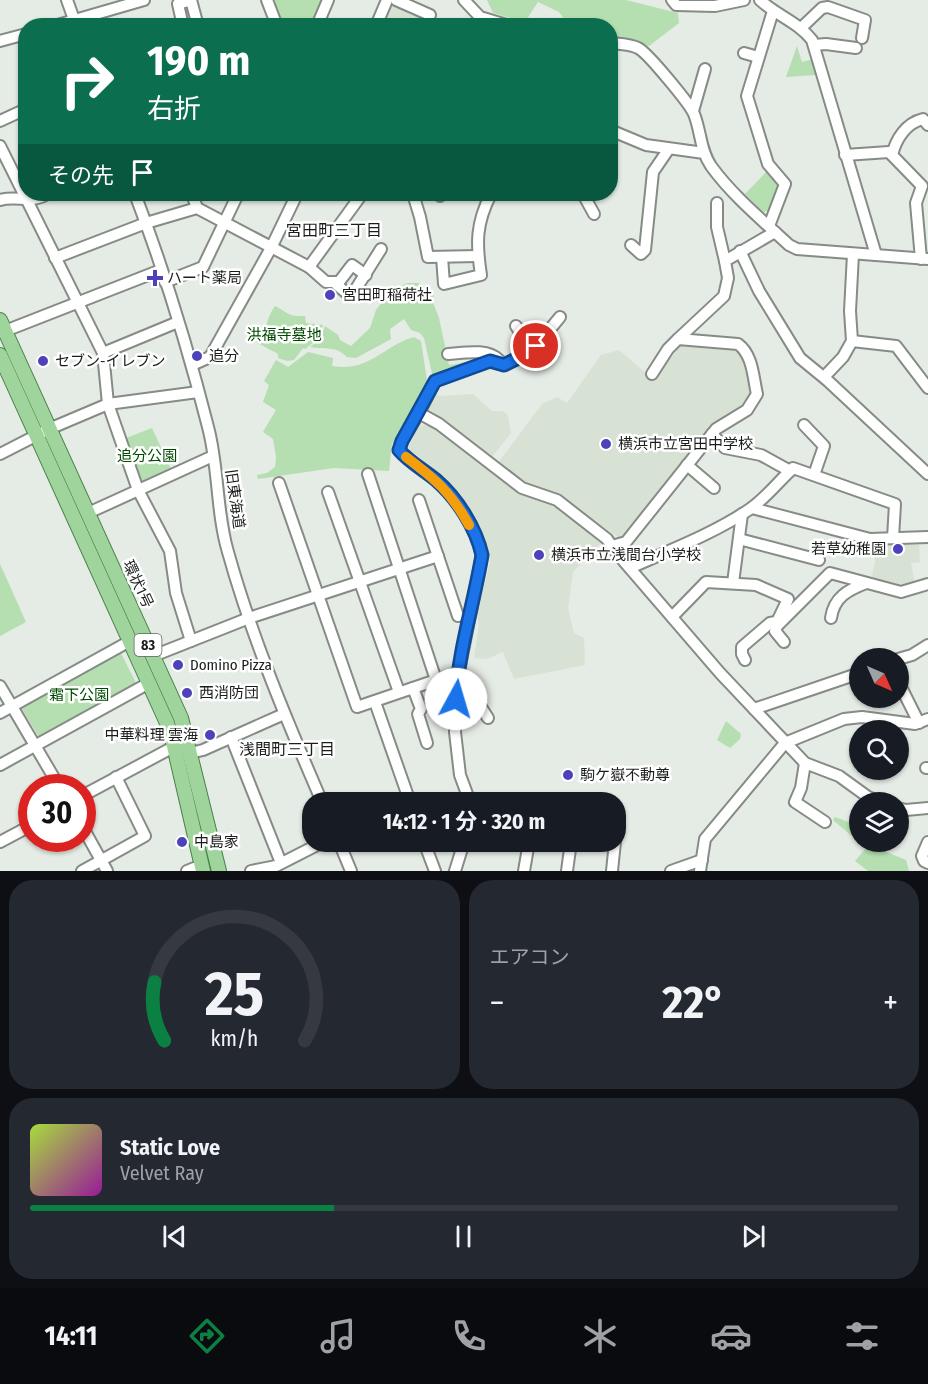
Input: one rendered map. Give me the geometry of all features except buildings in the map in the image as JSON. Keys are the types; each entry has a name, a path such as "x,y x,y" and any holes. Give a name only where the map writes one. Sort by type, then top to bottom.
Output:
{"main road":[{"name":"環状1号","path":"2,326 43,432 148,683 167,723 184,747 219,871"},
{"name":"環状1号","path":"0,355 88,513 181,717 202,868"}],"street":[{"path":"67,0 73,18"},
{"path":"90,18 144,0"},
{"path":"181,18 178,4 191,0 196,18"},
{"path":"267,0 271,18"},
{"path":"320,18 328,0"},
{"path":"379,18 387,0"},
{"path":"396,0 430,15"},
{"path":"464,0 475,18"},
{"path":"672,0 675,5 715,6 744,0"},
{"path":"760,0 801,28 812,40 876,255"},
{"path":"801,28 825,3 865,20 859,43 814,45"},
{"path":"725,261 772,229 784,184 768,164 747,96 773,11"},
{"path":"0,41 18,36"},
{"path":"618,44 636,47 645,52 693,111 704,153 711,166 731,189 789,245 797,249 925,259 916,203 922,186 888,152 845,155"},
{"path":"744,53 758,57"},
{"path":"693,111 705,69"},
{"path":"0,121 18,113"},
{"path":"892,155 896,140 915,121 923,119 928,125"},
{"path":"618,133 646,145 668,150 704,153"},
{"path":"0,146 18,182"},
{"path":"631,245 641,254 645,250 653,172 668,150"},
{"path":"0,200 18,199"},
{"path":"27,201 103,354 108,404 138,490 170,551 176,593 191,641"},
{"name":"旧東海道","path":"138,201 192,365 209,429 227,550 284,714 318,792"},
{"path":"194,201 197,208 309,267 326,282 339,282"},
{"path":"165,282 203,267 235,201"},
{"path":"192,365 210,357 271,248 294,201"},
{"path":"309,267 357,201"},
{"path":"415,201 428,257 478,256"},
{"path":"442,256 444,284 481,275 477,237 481,214 488,201"},
{"path":"587,201 594,214"},
{"path":"652,374 678,339 724,296 729,278 717,227 717,203"},
{"path":"55,258 146,223 197,208"},
{"path":"366,275 352,265 337,285 349,295 354,292 366,275 381,249"},
{"path":"740,251 759,291 800,358 824,377 927,472"},
{"path":"824,377 843,357 852,341 850,312 853,254"},
{"path":"2,326 78,303 161,270"},
{"path":"466,792 460,775 455,732 457,678 482,555 479,543 458,504 437,481 399,450 435,381 490,361 504,365 532,351 560,317"},
{"path":"103,354 178,322"},
{"path":"516,326 532,351"},
{"path":"612,546 626,542 712,434 724,423 747,410 757,394 749,357 738,344 678,339"},
{"path":"852,341 896,346 928,388"},
{"path":"448,354 481,352 493,354 504,365"},
{"path":"0,454 43,432 108,404 198,392"},
{"path":"419,413 439,424 522,488 557,500 607,539 720,673 805,763 839,776 861,792"},
{"path":"804,425 824,447 814,475"},
{"path":"712,434 725,448 761,455 790,471"},
{"path":"88,513 213,456"},
{"path":"687,465 714,488"},
{"path":"630,568 711,532 747,511 793,468 895,504 893,538"},
{"path":"368,474 436,680"},
{"path":"279,483 357,707 436,680 457,678"},
{"path":"327,492 399,692"},
{"path":"419,500 458,616"},
{"path":"747,511 870,539 928,537"},
{"path":"733,584 739,539 747,511"},
{"path":"739,539 866,583 901,592 928,584"},
{"path":"153,656 249,618 438,556"},
{"path":"745,660 742,647 770,623 777,623 825,567"},
{"path":"672,617 706,582 756,585 788,599 775,631 784,642"},
{"path":"831,618 843,593 866,583"},
{"path":"0,713 130,641"},
{"path":"909,656 928,645"},
{"path":"754,709 849,677"},
{"path":"457,678 488,718"},
{"path":"0,765 148,683"},
{"path":"0,687 52,774"},
{"path":"413,688 421,709 418,714 427,743"},
{"path":"909,699 923,721"},
{"path":"375,702 406,792"},
{"path":"96,788 184,747 231,738 284,714"},
{"path":"700,871 705,839 710,837 785,743 851,718 923,721"},
{"path":"231,738 278,866"},
{"path":"805,763 801,788 795,802 825,822"},
{"path":"81,871 145,836 116,777"},
{"path":"909,810 928,808"},
{"path":"0,842 18,832"},
{"path":"928,842 922,856 928,863"},
{"path":"96,851 107,871"},
{"path":"251,871 278,866 304,852"},
{"path":"343,852 351,871"},
{"path":"428,852 435,871"},
{"path":"455,871 461,852"},
{"path":"524,871 527,852"},
{"path":"612,871 614,852"},
{"path":"671,871 702,860"},
{"path":"187,871 202,868"}],"shaded area":[{"path":"394,1 429,18 387,18"},
{"name":"横浜市立宮田中学校","path":"681,346 733,349 744,360 753,392 745,405 715,424 621,539 558,496 521,483 498,463 542,404 557,397 567,403 601,355 619,350 653,379"},
{"path":"435,392 439,396 473,394 492,411 503,411 508,415 511,433 491,458 427,410"},
{"name":"横浜市立浅間台小学校","path":"431,423 520,491 557,506 602,542 573,572 568,608 574,633 584,638 585,665 514,679 503,652 487,659 474,658 479,623 477,615 490,562 488,549 455,489 443,477 413,459 409,451 417,430"},
{"path":"874,543 919,545 920,562 911,563 915,584 900,588 871,580 875,562"}],"green space":[{"path":"273,0 325,0 316,18 279,18"},
{"path":"487,0 626,0 678,13 679,23 649,46 618,39 618,18 564,18 559,12 538,2 528,18 511,18 493,13"},
{"path":"797,46 802,62 813,59 816,75 786,77"},
{"path":"767,171 779,186 768,211 763,212 745,194"},
{"path":"407,283 418,283 434,295 432,300 439,318 449,365 490,358 433,378 424,338 420,333 411,330 404,319 390,329 391,339 356,358 347,357 334,349 310,347 320,339 325,326 338,335 340,340 351,346 370,328 376,310 390,292"},
{"name":"洪福寺墓地","path":"275,306 292,315 305,316 306,323 323,325 318,339 305,349 303,348 294,360 287,361 278,358 278,354 256,342"},
{"path":"414,337 421,341 428,387 395,443 392,443 389,471 334,468 258,479 257,475 267,473 275,467 273,439 263,432 276,410 263,402 269,385 264,381 276,360 288,367 308,352 333,358 332,366 345,367 366,362"},
{"name":"追分公園","path":"152,428 171,469 140,484 124,439"},
{"path":"0,564 26,622 0,636"},
{"name":"霜下公園","path":"120,651 137,685 42,738 39,737 22,706"},
{"path":"726,721 741,734 740,739 730,748 717,740"},
{"path":"835,817 849,822 849,834 833,820"},
{"path":"863,852 886,852 906,860 909,871 868,871 855,861"}],"slow traffic":[{"path":"406,457 437,481 458,504 469,525"}],"place":[{"name":"ハート薬局","path":"155,278"},
{"name":"宮田町稲荷社","path":"330,295"},
{"name":"追分","path":"197,356"},
{"name":"セブン-イレブン","path":"43,361"},
{"name":"横浜市立宮田中学校","path":"606,444"},
{"name":"若草幼稚園","path":"898,549"},
{"name":"横浜市立浅間台小学校","path":"539,555"},
{"name":"Domino Pizza","path":"178,665"},
{"name":"西消防団","path":"187,693"},
{"name":"中華料理 雲海","path":"210,735"},
{"name":"駒ケ嶽不動尊","path":"568,775"},
{"name":"中島家","path":"182,842"}],"district":[{"name":"宮田町三丁目","path":"334,230"},
{"name":"浅間町三丁目","path":"287,749"}],"route":[{"path":"456,699 457,673 482,555 479,543 458,504 437,481 399,450 435,381 490,361 504,365 532,351 536,346"}]}
